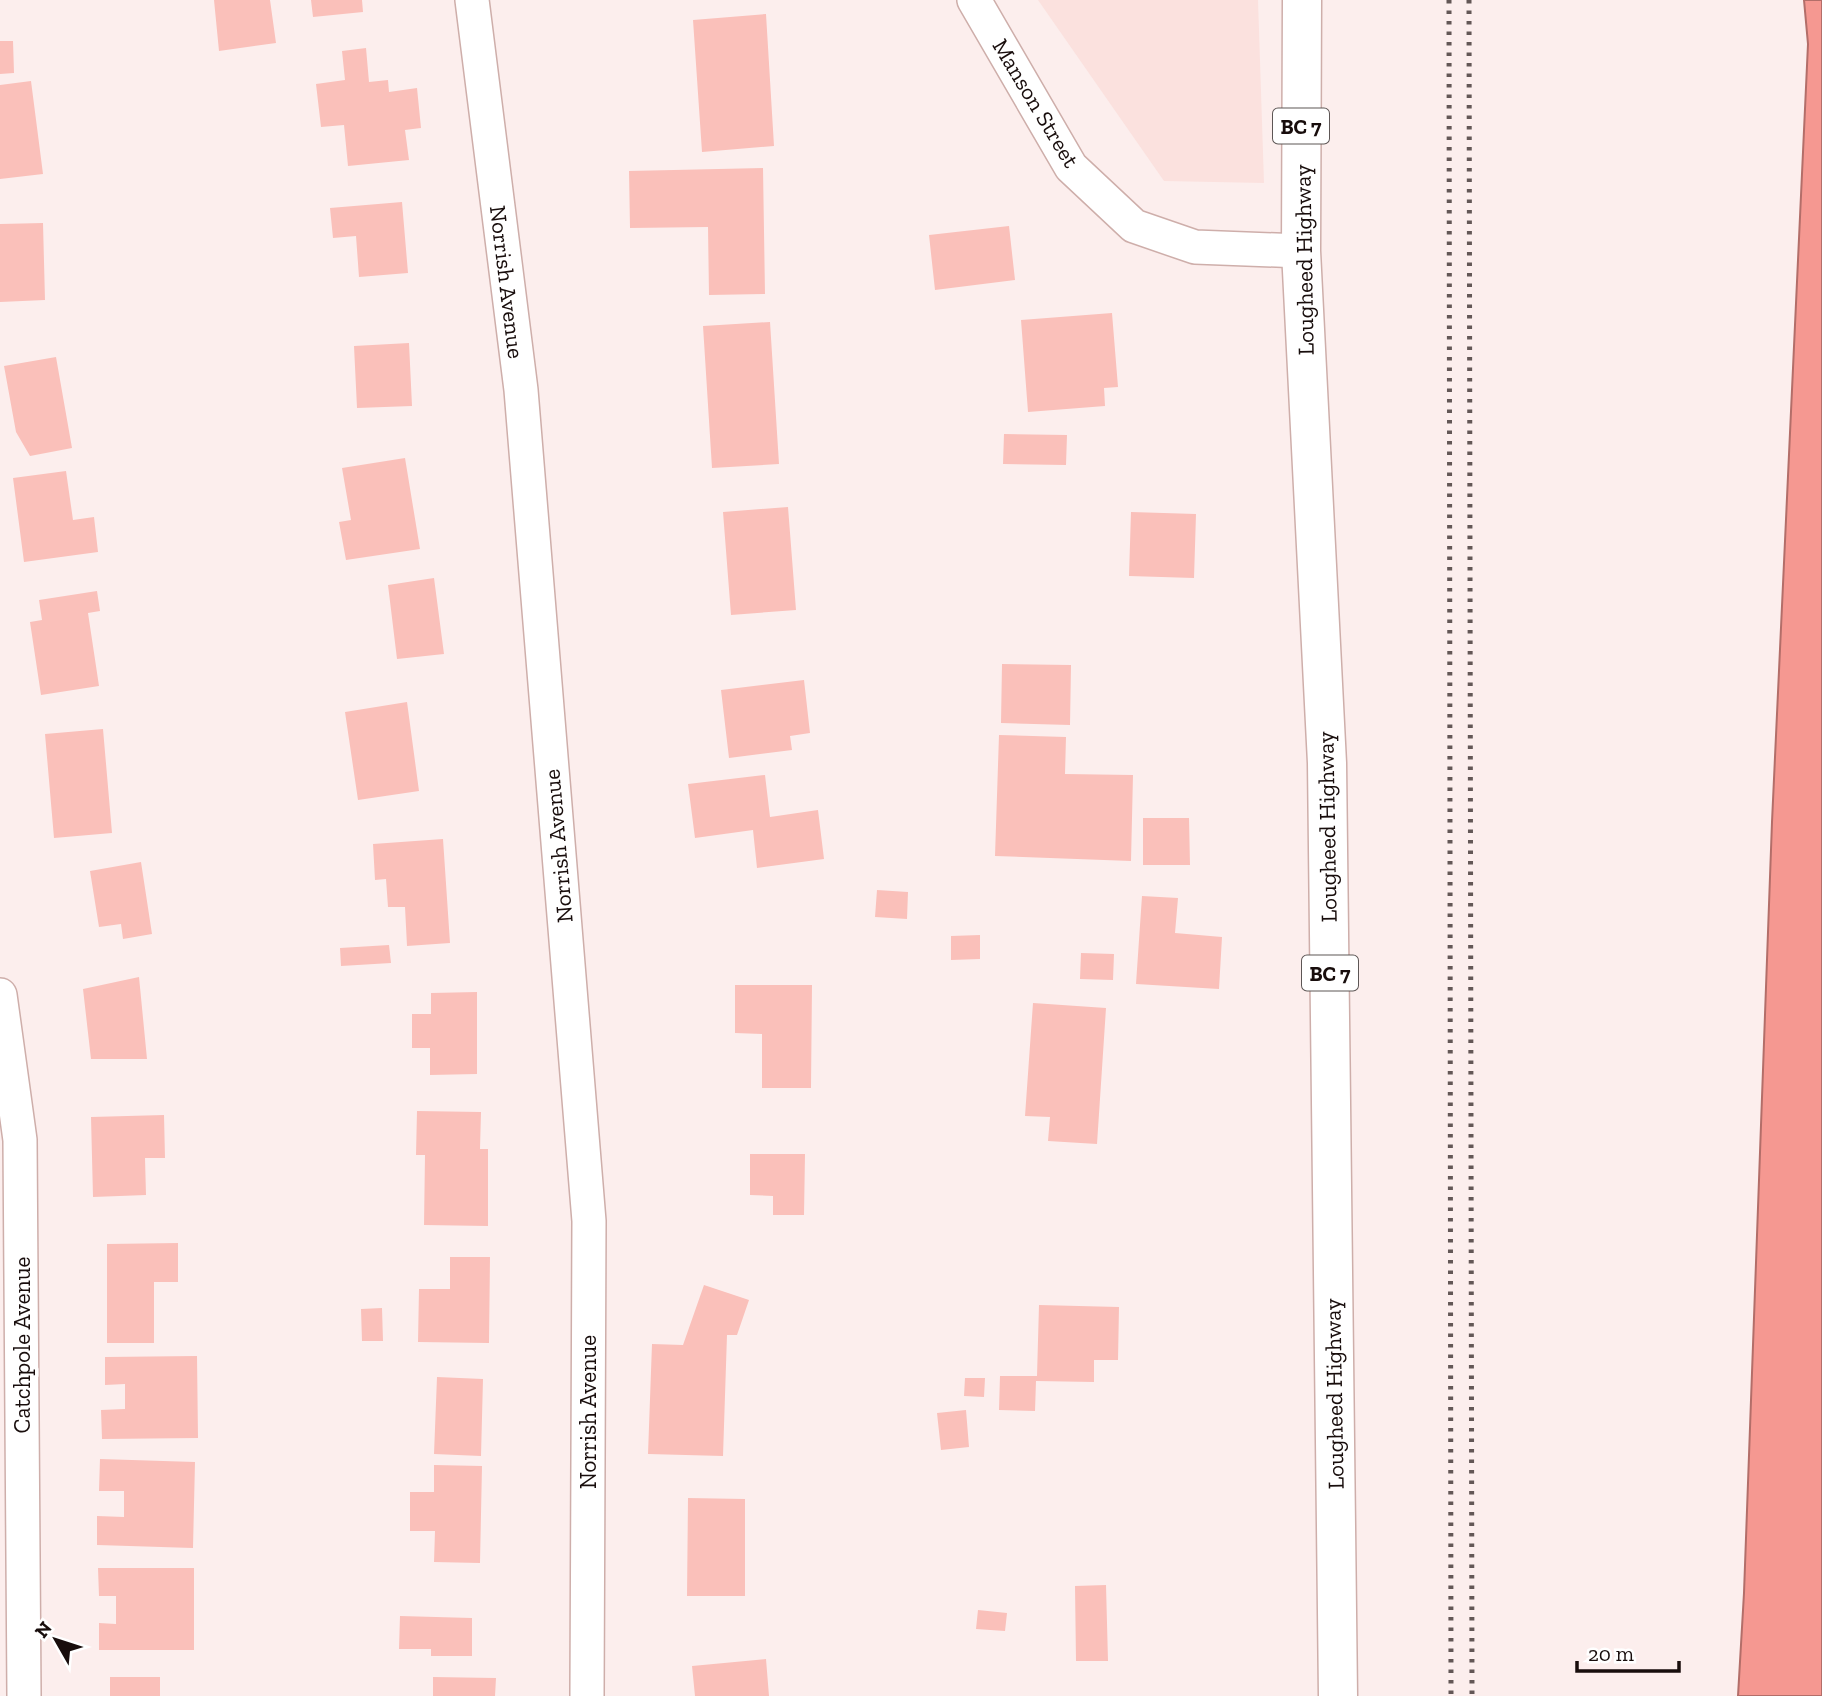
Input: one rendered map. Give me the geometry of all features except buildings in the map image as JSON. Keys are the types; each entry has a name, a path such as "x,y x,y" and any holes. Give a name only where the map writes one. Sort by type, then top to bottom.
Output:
{"main road":[{"name":"Lougheed Highway","path":"1302,0 1301,251 1327,763 1338,1696"}],"street":[{"name":"Norrish Avenue","path":"472,0 521,390 589,1221 587,1696"},
{"name":"Manson Street","path":"974,0 1071,167 1134,226 1195,247 1301,251"},
{"name":"Catchpole Avenue","path":"0,995 20,1140 24,1696"}],"shaded area":[{"path":"1038,0 1258,0 1264,183 1164,181"},
{"path":"1804,0 1822,0 1822,1696 1738,1696 1772,822 1808,44"}],"railway":[{"path":"1449,0 1451,1696"},
{"path":"1469,0 1472,1696"}]}
